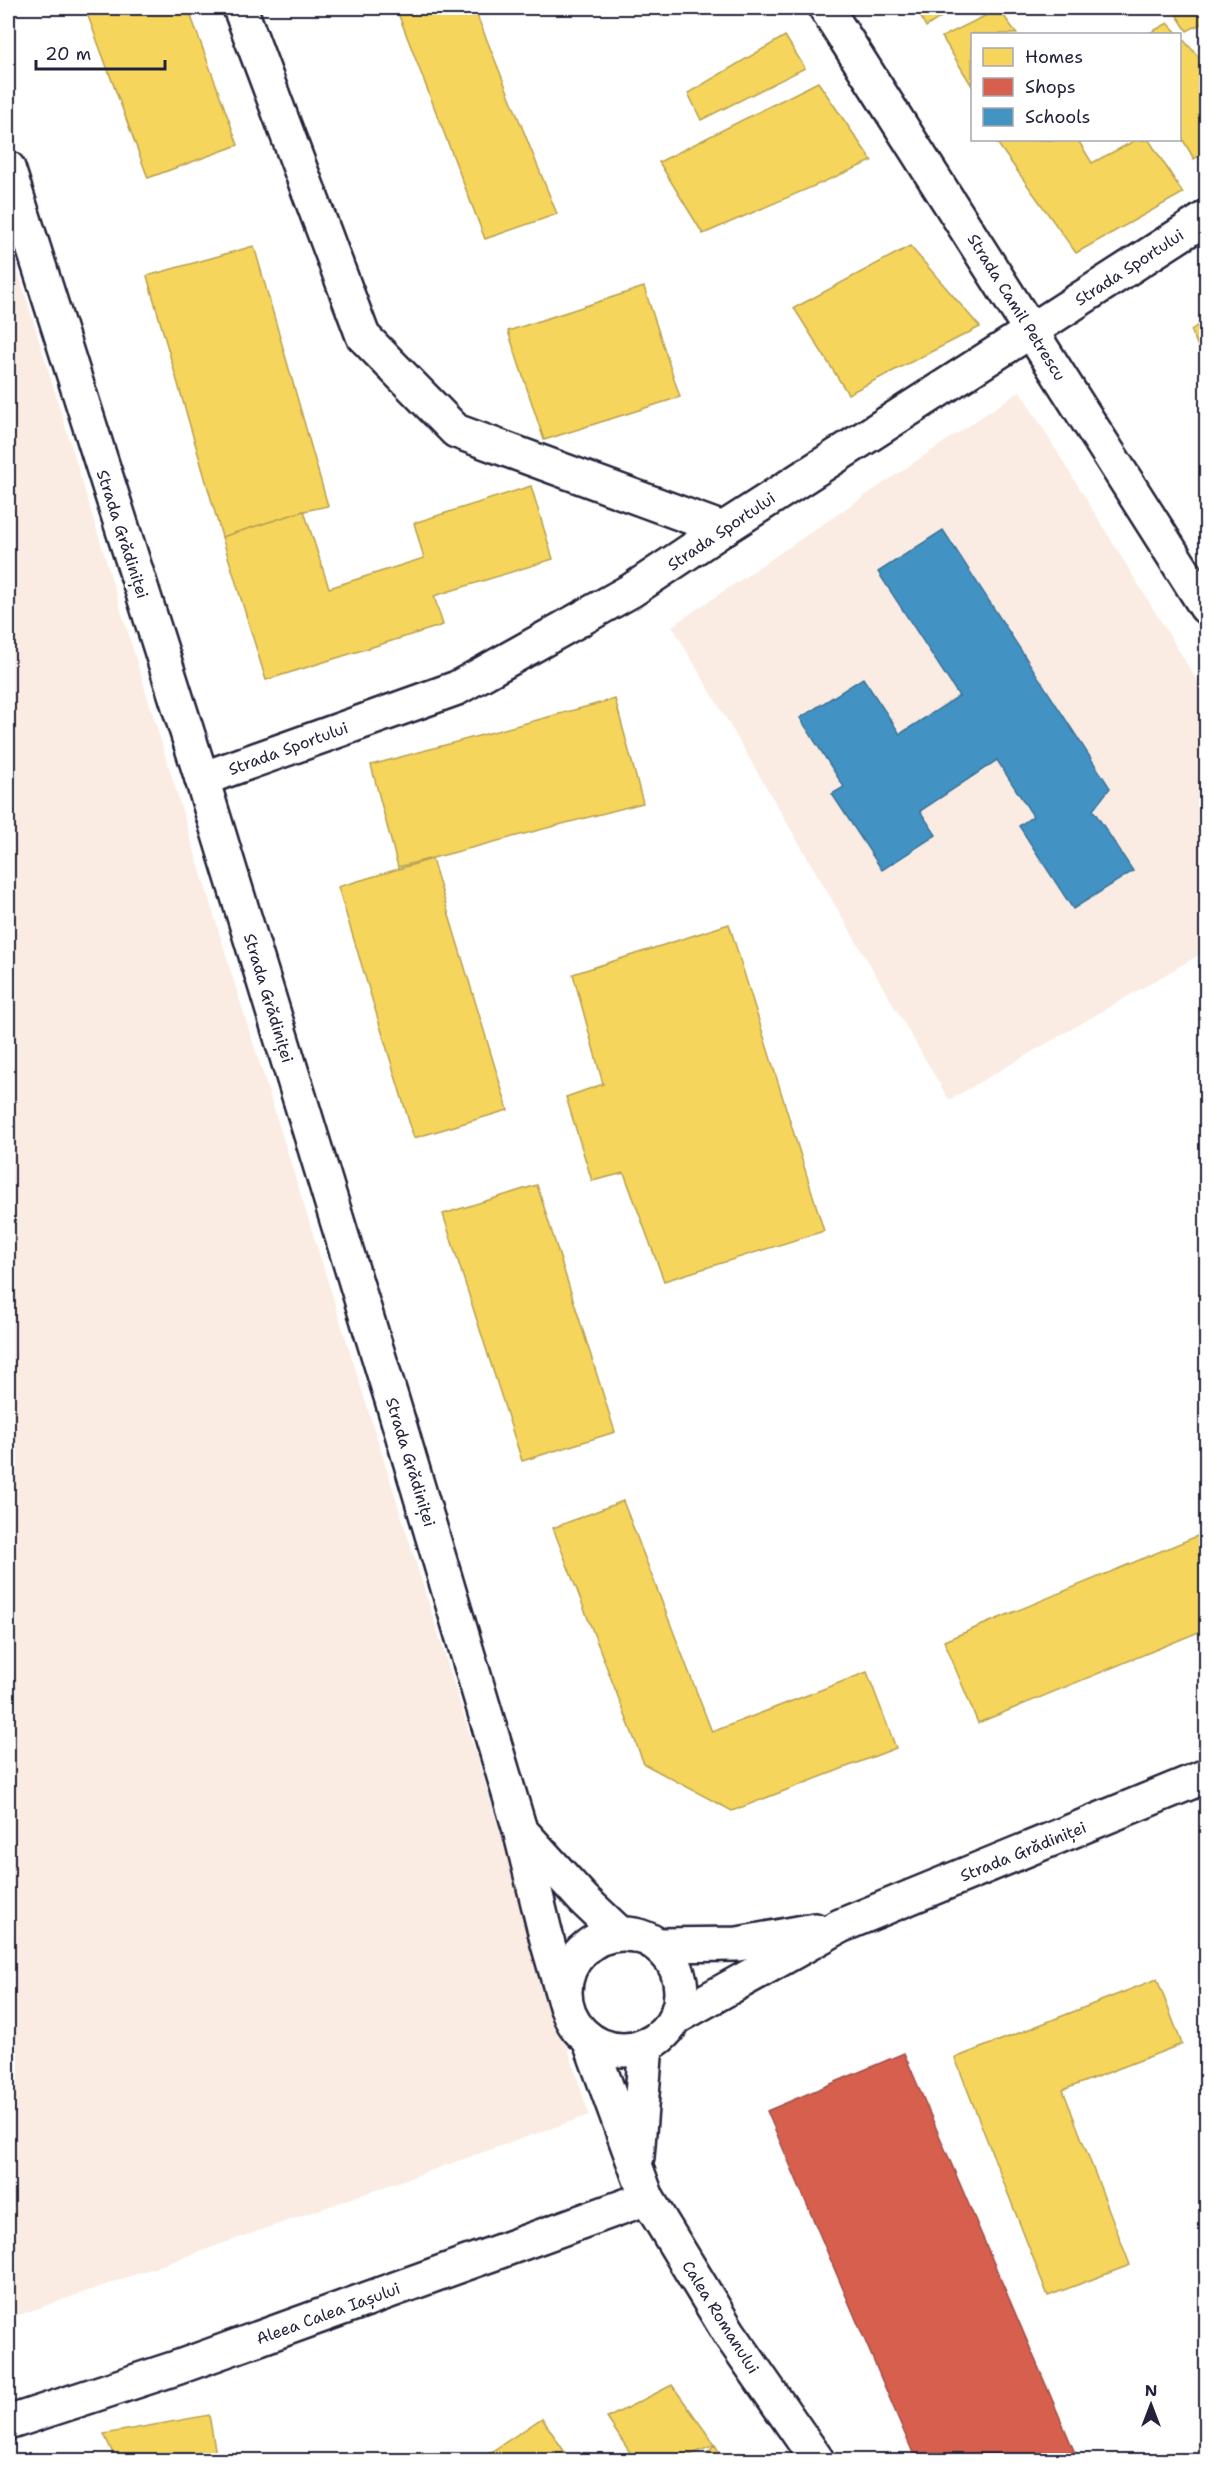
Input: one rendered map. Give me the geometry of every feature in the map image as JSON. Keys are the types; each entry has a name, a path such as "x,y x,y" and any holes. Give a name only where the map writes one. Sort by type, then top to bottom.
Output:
{"street":[{"path":"240,8 363,336 456,431 723,529"},
{"name":"Strada Camil Petrescu","path":"826,8 1032,329 1206,607"},
{"name":"Strada Grădiniței","path":"8,168 202,779 392,1400 520,1830 566,2006"},
{"name":"Strada Sportului","path":"202,779 457,688 632,590 1206,218"},
{"name":"Strada Grădiniței","path":"675,2018 840,1926 1206,1776"},
{"name":"Strada Grădiniței","path":"520,1830 584,1900 619,1934"},
{"name":"Strada Grădiniței","path":"658,1945 738,1944 840,1926"},
{"path":"619,1934 640,1936 658,1945 672,1960 680,1979 681,1999 675,2018 663,2035 646,2045 627,2050 607,2048 589,2039 575,2025 566,2006 565,1986 570,1966 583,1950 599,1938 619,1934"},
{"name":"Calea Romanului","path":"589,2039 646,2198 729,2333 817,2460"},
{"name":"Calea Romanului","path":"636,2168 646,2045"},
{"name":"Aleea Calea Iașului","path":"8,2423 179,2367 646,2198"}],"shaded area":[{"path":"8,238 236,988 589,2115 8,2319"},
{"path":"1020,391 1206,695 1206,951 949,1100 672,626"}],"building: Homes":[{"path":"85,8 188,8 238,145 148,178"},
{"path":"396,8 474,8 557,214 485,239"},
{"path":"916,8 955,8 926,27"},
{"path":"1172,8 1206,8 1206,21 1187,31"},
{"path":"999,9 1016,33 971,33 971,84 942,37"},
{"path":"1168,23 1177,33 1150,33"},
{"path":"785,36 805,68 701,120 688,93"},
{"path":"1181,37 1206,65 1206,152 1194,159 1181,137"},
{"path":"818,82 872,161 703,234 659,162"},
{"path":"996,141 1079,141 1092,163 1134,141 1150,141 1183,193 1076,253"},
{"path":"254,246 328,506 304,511 222,537 147,276"},
{"path":"910,246 980,327 848,394 794,308"},
{"path":"644,287 680,397 544,440 508,331"},
{"path":"1206,320 1206,366 1191,330"},
{"path":"531,486 553,559 434,596 443,625 266,680 222,537 304,511 329,588 424,558 414,523"},
{"path":"615,699 643,803 398,867 371,765"},
{"path":"432,859 508,1110 414,1138 338,887"},
{"path":"729,924 824,1231 664,1281 624,1173 592,1181 566,1097 603,1084 573,974"},
{"path":"537,1185 615,1432 522,1461 443,1214"},
{"path":"623,1501 712,1732 867,1672 896,1748 732,1811 644,1764 553,1528"},
{"path":"1202,1534 1206,1545 1206,1629 978,1723 944,1641"},
{"path":"1157,1979 1182,2044 1063,2090 1130,2265 1048,2296 955,2058"},
{"path":"672,2385 715,2445 677,2460 635,2460 607,2418"},
{"path":"209,2415 217,2460 116,2460 104,2434"},
{"path":"542,2418 570,2460 479,2460"},
{"path":"715,2445 724,2460 701,2460"}],"building: Shops":[{"path":"904,2053 1078,2460 916,2460 767,2111"}],"building: Schools":[{"path":"943,530 1110,788 1093,810 1133,871 1073,909 1019,826 1033,816 997,760 920,811 936,835 882,870 832,794 844,787 800,718 863,678 900,734 959,696 878,572"}]}
